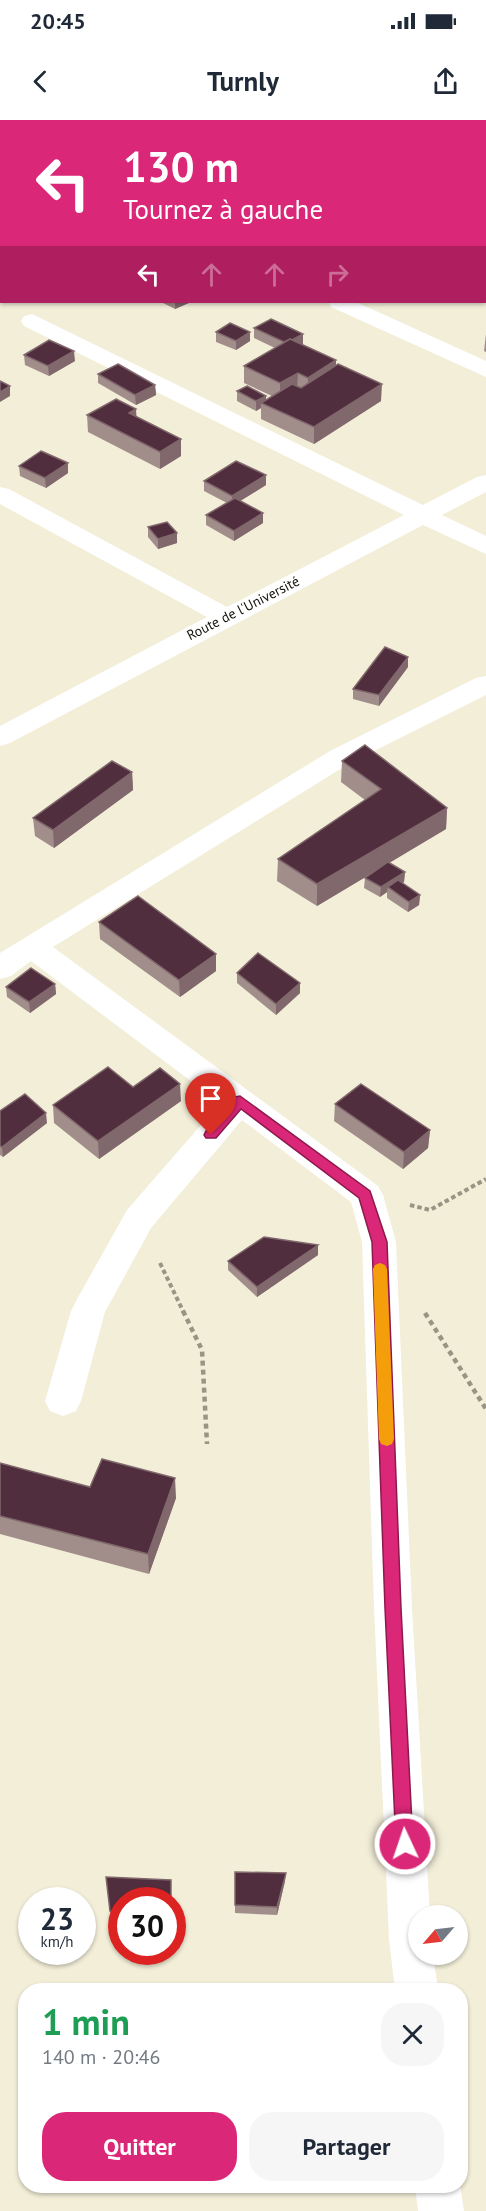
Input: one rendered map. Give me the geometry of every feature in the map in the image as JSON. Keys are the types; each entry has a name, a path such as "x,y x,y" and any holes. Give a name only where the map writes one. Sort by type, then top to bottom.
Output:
{"street":[{"path":"341,303 486,370"},
{"path":"32,321 486,546"},
{"name":"Route de l'Université","path":"0,736 225,616 280,590 486,482"},
{"path":"0,494 225,616"},
{"path":"0,968 31,946 340,757 486,684"},
{"path":"31,946 366,1195 380,1242 393,1608 410,1939 415,1983"},
{"path":"63,1401 88,1311 139,1219 240,1101"},
{"path":"439,2193 441,2211"}],"path":[{"path":"366,1195 430,1210 486,1179"},
{"path":"139,1219 202,1350 207,1444"},
{"path":"423,1311 486,1409"}],"building":[{"path":"271,319 303,334 284,342 254,328"},
{"path":"230,323 250,332 236,341 216,332"},
{"path":"290,339 336,360 308,378 298,373 280,383 244,366"},
{"path":"49,340 74,351 48,366 24,355"},
{"path":"118,364 155,385 135,395 98,374"},
{"path":"338,364 382,384 314,427 261,403 292,384 301,388"},
{"path":"0,381 10,386 0,392"},
{"path":"247,386 266,396 256,401 237,391"},
{"path":"116,399 136,409 129,413 181,439 160,452 87,415"},
{"path":"41,451 68,463 45,478 19,466"},
{"path":"236,461 266,475 232,496 204,481"},
{"path":"235,498 263,513 234,531 206,515"},
{"path":"167,522 177,533 158,539 148,527"},
{"path":"385,647 408,657 379,695 353,689"},
{"path":"365,745 447,808 317,884 278,859 381,789 342,761"},
{"path":"112,761 132,772 53,830 33,818"},
{"path":"388,862 405,872 381,887 365,878"},
{"path":"398,880 420,895 409,902 388,887"},
{"path":"138,896 216,954 179,980 99,922"},
{"path":"258,953 300,983 276,1004 237,973"},
{"path":"31,968 55,984 29,1002 6,987"},
{"path":"108,1067 133,1087 160,1068 180,1084 98,1141 53,1105"},
{"path":"361,1084 430,1130 404,1152 335,1104"},
{"path":"25,1094 46,1113 2,1147 0,1146 0,1111"},
{"path":"264,1237 318,1245 257,1287 228,1261"},
{"path":"102,1459 175,1478 148,1554 0,1516 0,1463 90,1487"},
{"path":"235,1872 286,1873 277,1907 235,1905"},
{"path":"106,1877 171,1880 171,1887 108,1887 108,1894"}],"slow traffic":[{"path":"380,1269 387,1439"}],"route":[{"path":"211,1135 240,1101 366,1195 380,1242 393,1608 405,1844"}]}
